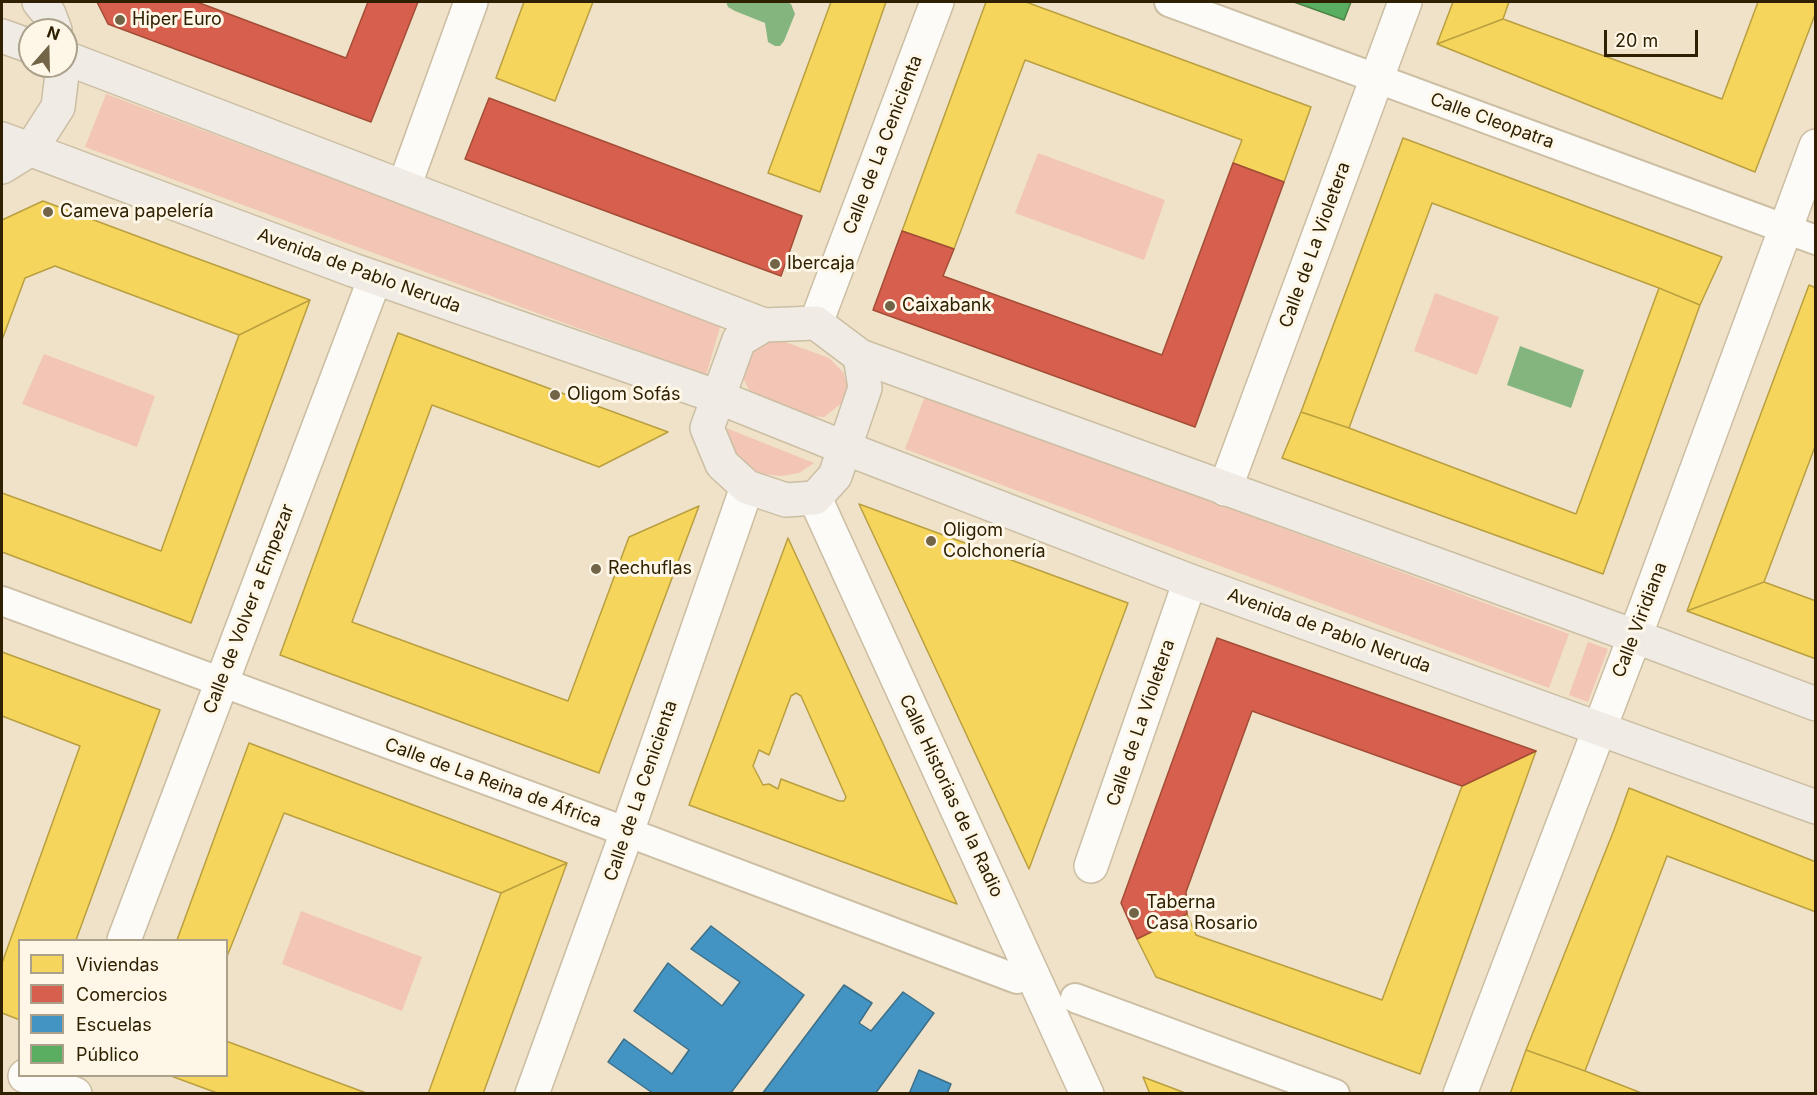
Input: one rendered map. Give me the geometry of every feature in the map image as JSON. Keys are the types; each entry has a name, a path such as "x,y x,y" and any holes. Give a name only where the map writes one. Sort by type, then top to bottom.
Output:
{"main road":[{"path":"39,2 50,18"},
{"path":"2,36 18,42"},
{"path":"78,63 764,325 816,323 860,356 1635,636 1815,704"},
{"path":"2,167 16,144 58,107 62,78"},
{"name":"Avenida de Pablo Neruda","path":"16,144 375,278 718,398 1190,580 1815,807"},
{"path":"764,325 739,340 707,428 722,464 747,487 786,500 815,498 835,476 866,388 860,356"}],"street":[{"path":"404,187 471,2"},
{"name":"Calle de La Cenicienta","path":"816,323 937,2"},
{"name":"Calle Cleopatra","path":"1169,2 1815,240"},
{"name":"Calle de La Violetera","path":"1225,489 1405,2"},
{"name":"Calle Viridiana","path":"1460,1094 1635,636 1815,146"},
{"name":"Calle de Volver a Empezar","path":"124,939 375,278"},
{"name":"Calle de La Cenicienta","path":"532,1094 627,832 747,487"},
{"name":"Calle Historias de la Radio","path":"815,498 1087,1094"},
{"name":"Calle de La Violetera","path":"1091,866 1190,580"},
{"name":"Calle de La Reina de África","path":"2,601 1017,979"},
{"path":"1075,998 1335,1094"},
{"path":"2,1067 18,1072"},
{"path":"30,1077 72,1087"}],"shaded area":[{"path":"726,2 787,2 791,4 795,14 784,41 780,46 775,46 768,42 765,23 735,11 728,7"},
{"path":"106,94 721,324 706,375 85,147"},
{"path":"1038,153 1165,200 1144,260 1015,213"},
{"path":"1435,293 1499,317 1477,375 1414,351"},
{"path":"780,340 829,358 843,372 847,386 843,402 824,417 809,416 749,390 742,376 742,360 763,341"},
{"path":"1520,346 1584,370 1571,408 1507,385"},
{"path":"44,354 155,396 137,447 22,404"},
{"path":"925,396 1569,634 1549,688 905,449"},
{"path":"726,428 814,463 799,473 781,476 761,474 742,465 727,441"},
{"path":"1588,642 1608,649 1588,702 1569,695"},
{"path":"301,911 422,957 402,1011 282,964"}],"building: Viviendas":[{"path":"524,2 593,2 555,101 496,78"},
{"path":"831,2 886,2 820,192 768,173"},
{"path":"986,2 1026,2 1311,107 1284,182 1233,163 1242,140 1025,60 954,249 902,231"},
{"path":"1453,2 1509,2 1503,19 1437,44"},
{"path":"1758,2 1816,2 1816,12 1755,172 1437,44 1503,19 1722,99"},
{"path":"1403,138 1722,257 1700,305 1432,203 1349,428 1301,412"},
{"path":"43,201 310,300 239,335 55,266 25,278 2,340 2,220"},
{"path":"1809,285 1816,288 1816,444 1764,582 1687,611"},
{"path":"1659,288 1700,305 1603,574 1282,458 1301,412 1576,514"},
{"path":"310,300 191,623 2,552 2,493 161,551 239,335"},
{"path":"398,333 668,432 599,467 432,405 352,622 568,701 629,537 699,506 599,773 280,655"},
{"path":"859,504 1128,603 1029,869"},
{"path":"788,538 957,904 689,805","holes":["796,693 801,696 846,797 844,801 781,779 778,789 769,784 763,785 753,766 759,750 769,755 791,696"]},
{"path":"1764,582 1816,601 1816,659 1687,611"},
{"path":"2,652 160,710 76,939 18,939 18,1019 2,1013 2,963 80,746 2,716"},
{"path":"249,743 567,863 501,893 284,813 228,954 228,939 177,939"},
{"path":"1536,751 1420,1074 1156,977 1137,939 1187,914 1196,935 1382,1000 1462,786"},
{"path":"1629,788 1816,862 1816,912 1667,856 1585,1071 1526,1050"},
{"path":"567,863 483,1094 428,1094 501,893"},
{"path":"228,1042 369,1094 220,1094 174,1077 228,1077"},
{"path":"1526,1050 1585,1071 1644,1094 1510,1094"},
{"path":"1143,1077 1188,1094 1150,1094"}],"building: Comercios":[{"path":"97,2 197,2 346,58 368,2 418,2 371,122 108,24"},
{"path":"489,98 802,216 781,276 465,159"},
{"path":"1233,163 1284,182 1195,427 873,310 902,231 954,249 943,276 1162,355"},
{"path":"1217,638 1536,751 1462,786 1252,711 1186,892 1187,914 1137,939 1121,903"}],"building: Escuelas":[{"path":"711,926 804,995 730,1094 654,1094 608,1062 624,1039 672,1074 689,1050 634,1011 668,963 722,1006 740,982 691,949"},
{"path":"844,985 872,1003 859,1023 871,1031 903,992 934,1013 875,1094 762,1094"},
{"path":"919,1070 951,1084 947,1094 909,1094"}],"building: Público":[{"path":"1294,2 1351,2 1344,20"}],"place":[{"name":"Hiper Euro","path":"120,20"},
{"name":"Cameva papelería","path":"48,212"},
{"name":"Ibercaja","path":"775,264"},
{"name":"Caixabank","path":"890,306"},
{"name":"Oligom Sofás","path":"555,395"},
{"name":"Oligom Colchonería","path":"931,541"},
{"name":"Rechuflas","path":"596,569"},
{"name":"Taberna Casa Rosario","path":"1134,913"}]}
